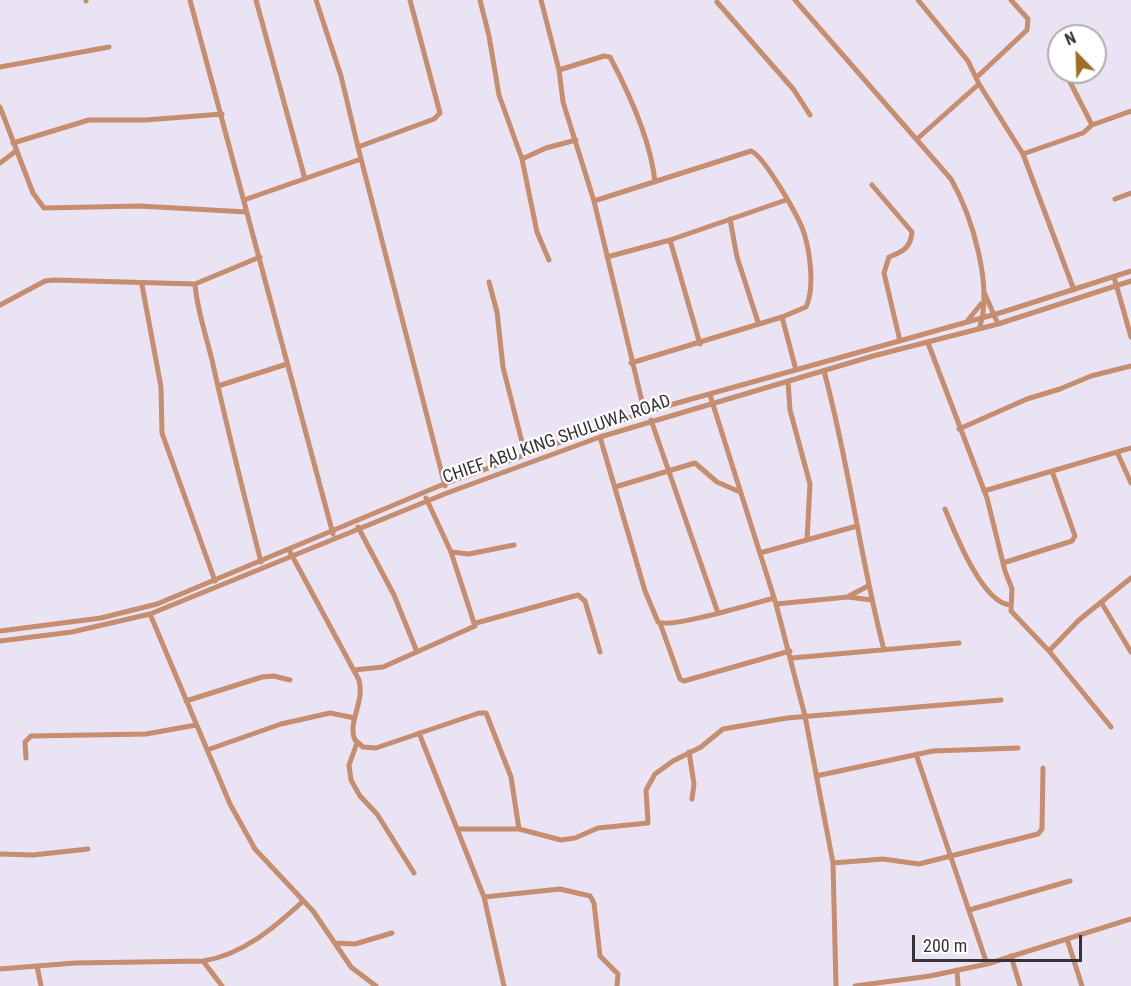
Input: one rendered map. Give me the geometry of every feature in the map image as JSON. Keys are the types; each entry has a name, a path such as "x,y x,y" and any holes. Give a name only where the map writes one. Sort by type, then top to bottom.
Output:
{"street":[{"path":"190,0 335,539"},
{"path":"256,0 305,179"},
{"path":"316,0 341,76 447,493"},
{"path":"358,147 434,119 440,113 410,0"},
{"path":"480,0 499,95 522,159 537,232 549,260"},
{"path":"541,0 559,70 563,102 594,201 645,412 670,471 718,613"},
{"path":"977,77 1028,30 1028,20 1011,0"},
{"path":"718,1 794,90 810,115"},
{"path":"798,1 951,179 962,200 975,237 986,303 998,324"},
{"path":"921,1 965,56 979,84 1023,154 1074,290"},
{"path":"0,67 109,47"},
{"path":"559,70 606,56 610,57 622,81 651,158 655,182"},
{"path":"916,139 979,84"},
{"path":"1071,84 1092,125"},
{"path":"0,107 16,151 38,201 44,208 139,206 248,212"},
{"path":"1023,154 1083,133 1092,125 1131,111"},
{"path":"14,143 89,120 146,120 222,114"},
{"path":"522,159 546,148 576,140"},
{"path":"0,163 16,151"},
{"path":"594,201 751,151 760,157 786,200 805,238 809,290 806,307 700,344 632,363"},
{"path":"244,200 361,159"},
{"path":"872,185 912,232 909,244 903,251 889,257 884,269 900,341"},
{"path":"1115,199 1131,193"},
{"path":"607,256 670,240 786,200"},
{"path":"730,219 738,257 758,322"},
{"path":"670,240 700,344"},
{"path":"0,305 45,282 54,280 142,285 195,284 260,258"},
{"path":"0,631 119,615 157,603 444,484 645,412 1003,312 1131,271"},
{"path":"1114,277 1131,337"},
{"name":"CHIEF ABU KING SHULUWA ROAD","path":"0,641 72,632 150,614 447,493 600,437 788,381 998,324 1131,281"},
{"path":"489,282 497,312 503,367 525,454"},
{"path":"195,284 196,303 263,569"},
{"path":"142,285 161,387 162,433 218,588"},
{"path":"986,303 1003,312"},
{"path":"979,329 986,303"},
{"path":"964,323 986,303"},
{"path":"782,317 796,370"},
{"path":"928,343 984,491 1012,589 1010,605 1015,616 1049,651 1111,727"},
{"path":"218,386 287,364"},
{"path":"959,429 1027,399 1092,376 1131,366"},
{"path":"824,371 842,442 868,586 884,650"},
{"path":"788,381 790,410 810,484 807,540"},
{"path":"710,395 790,651 805,716 833,863 836,986"},
{"path":"600,437 645,591 660,623 680,680 684,681 790,651"},
{"path":"984,491 1131,448"},
{"path":"1117,452 1131,483"},
{"path":"615,487 695,464 717,482 740,492"},
{"path":"1003,563 1072,541 1074,536 1052,471"},
{"path":"424,494 451,552 476,623"},
{"path":"945,509 972,570 1000,602 1010,605"},
{"path":"356,522 394,595 417,652"},
{"path":"760,553 857,526"},
{"path":"451,552 469,554 514,545"},
{"path":"289,550 360,685 361,701 352,735 357,743 363,747 376,747 478,713 488,714 511,777 517,827"},
{"path":"1049,651 1079,620 1131,578"},
{"path":"848,597 868,586"},
{"path":"354,670 383,667 467,632 476,623 578,595 585,601 600,652"},
{"path":"660,623 775,601 848,597 872,600"},
{"path":"1101,602 1131,652"},
{"path":"150,614 230,804 255,849 318,918 351,968 376,986"},
{"path":"792,658 959,643"},
{"path":"186,701 262,677 274,676 290,680"},
{"path":"459,829 517,827 561,840 575,838 598,828 648,823 646,790 651,778 661,768 723,729 805,716 1001,700"},
{"path":"207,750 281,724 330,713 356,718"},
{"path":"26,758 25,742 31,736 146,734 196,725"},
{"path":"419,733 459,829 470,865 484,897 504,986"},
{"path":"357,743 349,765 351,780 360,796 377,814 414,873"},
{"path":"816,776 933,751 1018,748"},
{"path":"689,752 694,784 692,799"},
{"path":"916,754 987,964"},
{"path":"833,863 883,859 912,865 1039,833 1042,829 1043,768"},
{"path":"0,854 33,855 88,849"},
{"path":"969,910 1070,881"},
{"path":"484,897 560,889 591,896 594,903 600,956 618,974 617,986"},
{"path":"0,969 108,962 203,961 221,958 240,951 303,902"},
{"path":"855,986 987,964 1131,919"},
{"path":"335,942 355,944 392,933"},
{"path":"1067,939 1082,986"},
{"path":"1011,956 1020,986"},
{"path":"203,961 222,986"},
{"path":"37,966 41,986"},
{"path":"957,970 958,986"}]}
